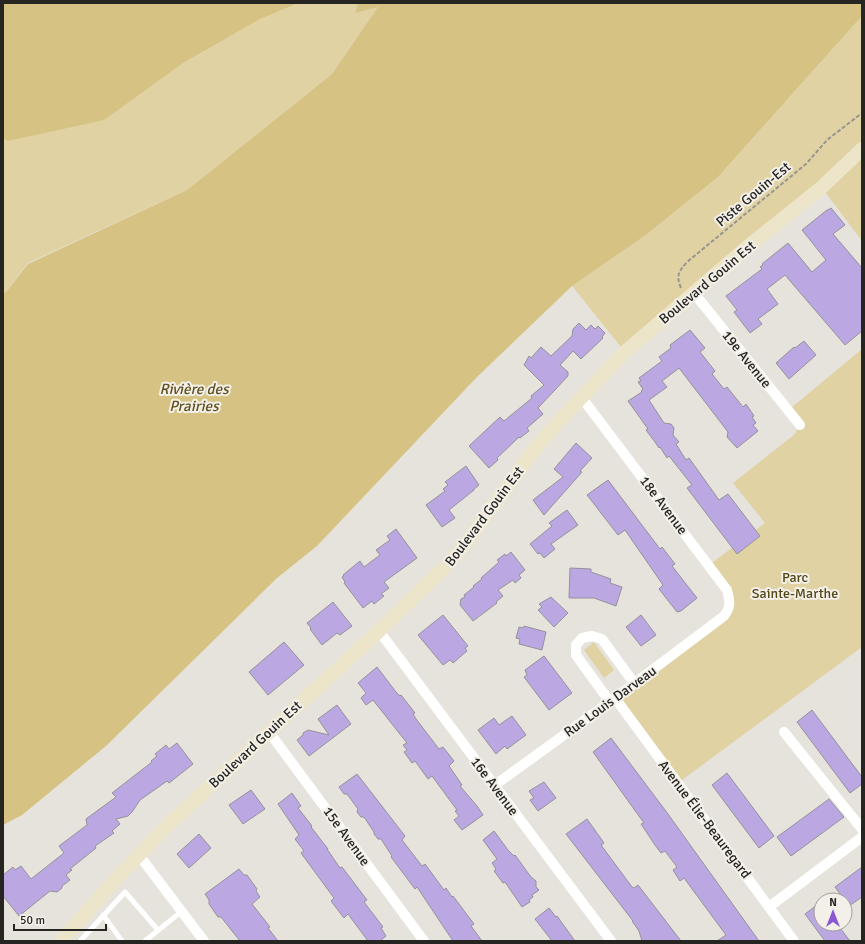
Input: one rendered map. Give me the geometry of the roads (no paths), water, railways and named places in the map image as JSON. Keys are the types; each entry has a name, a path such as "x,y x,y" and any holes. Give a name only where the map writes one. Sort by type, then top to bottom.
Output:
{"street":[{"name":"Boulevard Gouin Est","path":"61,941 82,916 169,824 379,631 448,564 482,522 528,458 563,417 625,352 746,248 822,188 862,148"},
{"name":"19e Avenue","path":"690,297 800,425"},
{"name":"18e Avenue","path":"582,398 728,590 730,603 724,616"},
{"name":"Rue Louis Darveau","path":"495,785 724,616"},
{"name":"16e Avenue","path":"379,631 611,941"},
{"name":"Avenue Élie-Beauregard","path":"634,683 602,639 592,636 582,638 576,645 576,655 612,700 794,941"},
{"name":"15e Avenue","path":"269,732 424,941"},
{"path":"784,732 862,829"},
{"path":"769,907 862,836"},
{"path":"139,855 204,941"}],"lane":[{"path":"82,941 81,940 102,915 125,892 158,930"},
{"path":"145,941 182,911"},
{"path":"102,915 122,941"}],"water":[{"path":"3,3 298,3 260,19 183,63 104,120 8,141 3,138"},
{"name":"Rivière des Prairies","path":"358,3 862,3 862,16 718,177 646,235 572,286 476,378 317,546 277,578 106,746 22,815 3,825 3,293 7,291 28,264 187,190 332,74 378,7 355,13"}],"park label":[{"name":"Parc Sainte-Marthe","path":"795,586"}]}
